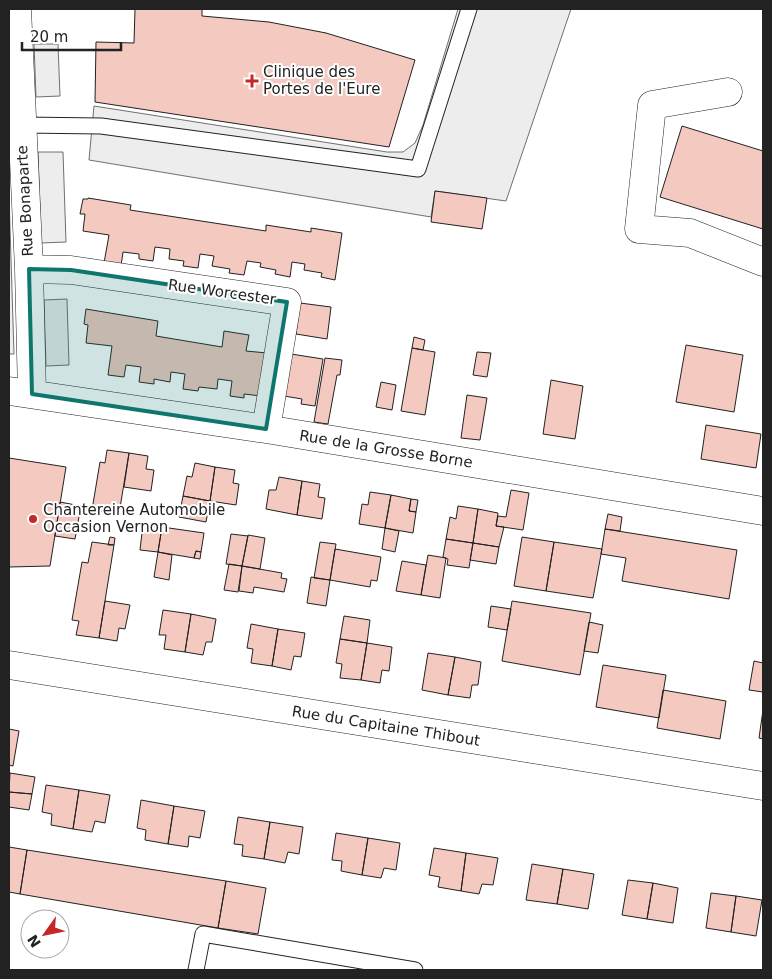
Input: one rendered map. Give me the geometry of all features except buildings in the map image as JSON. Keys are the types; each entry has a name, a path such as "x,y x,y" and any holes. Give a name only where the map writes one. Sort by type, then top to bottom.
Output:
{"street":[{"name":"Rue Bonaparte","path":"17,9 29,269 20,393"},
{"path":"728,92 652,105 639,229 690,233 763,262"},
{"name":"Rue Worcester","path":"29,269 71,270 287,302 266,429"},
{"name":"Rue de la Grosse Borne","path":"20,393 266,429 763,511"},
{"name":"Rue du Capitaine Thibout","path":"9,665 763,786"}],"lane":[{"path":"22,125 101,126 418,169 469,9"},
{"path":"196,970 204,934 415,970"}],"highlighted area":[{"path":"29,269 71,270 287,302 266,429 32,394"}],"shaded area":[{"path":"458,9 571,9 506,201 435,191 431,217 89,160 94,106 387,152 403,152 415,143 423,125"},
{"path":"34,44 58,44 60,96 36,97"},
{"path":"38,152 63,152 66,242 41,243"},
{"path":"9,195 14,354 9,354"},
{"path":"67,299 69,365 46,366 44,300"}],"place":[{"name":"Clinique des Portes de l'Eure","path":"252,81"},
{"name":"Chantereine Automobile Occasion Vernon","path":"33,519"}]}
